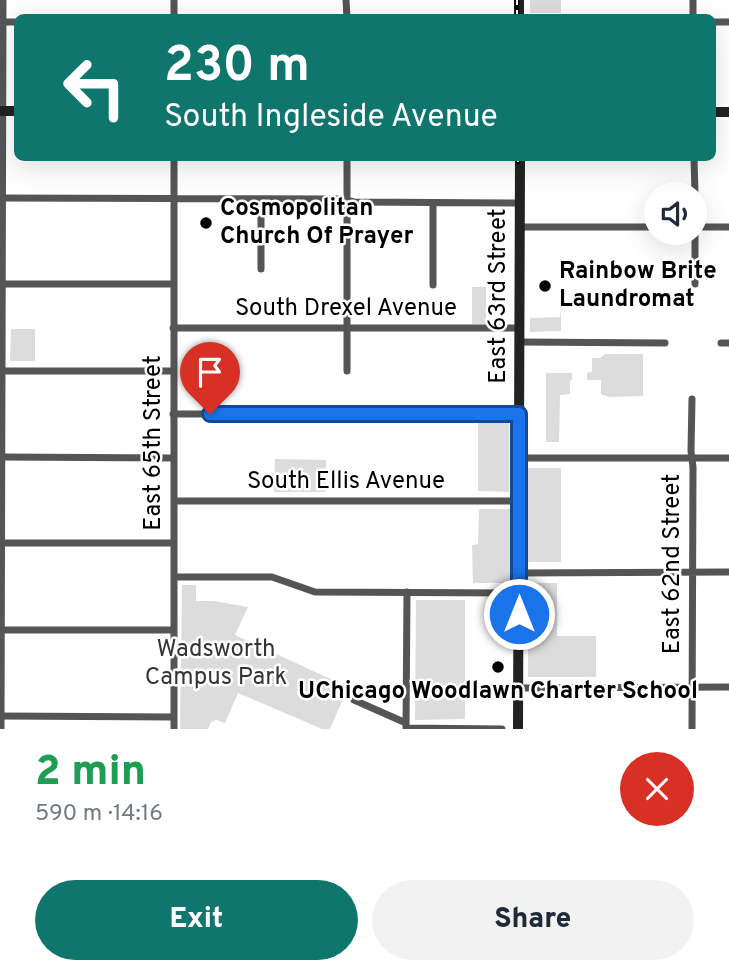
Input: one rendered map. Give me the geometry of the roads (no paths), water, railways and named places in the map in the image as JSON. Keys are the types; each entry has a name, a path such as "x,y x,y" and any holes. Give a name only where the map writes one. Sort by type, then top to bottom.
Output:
{"main road":[{"name":"East 63rd Street","path":"518,729 520,161"}],"street":[{"path":"1,729 2,0"},
{"name":"East 65th Street","path":"174,161 174,729"},
{"path":"347,161 347,371"},
{"path":"694,161 695,182"},
{"path":"1,198 342,199 356,202 520,203"},
{"path":"261,199 261,269"},
{"path":"433,203 433,285"},
{"path":"520,227 644,227"},
{"path":"707,227 729,227"},
{"path":"695,245 695,284"},
{"path":"1,284 174,284"},
{"name":"South Drexel Avenue","path":"173,328 519,328"},
{"path":"519,342 665,343"},
{"path":"1,370 173,371"},
{"name":"East 62nd Street","path":"692,399 692,729"},
{"path":"173,414 519,414"},
{"path":"1,457 174,458"},
{"path":"519,458 729,458"},
{"name":"South Ellis Avenue","path":"174,500 519,501"},
{"path":"1,544 174,543"},
{"path":"519,573 729,572"},
{"path":"174,578 272,578 315,592 519,593"},
{"path":"406,727 407,592"},
{"path":"0,630 174,630"},
{"path":"518,688 729,687"},
{"path":"354,700 406,727 502,729"},
{"path":"0,716 174,717"}],"railway":[{"path":"517,0 517,14"}],"place":[{"name":"Cosmopolitan Church Of Prayer","path":"206,223"},
{"name":"Rainbow Brite Laundromat","path":"545,286"},
{"name":"UChicago Woodlawn Charter School","path":"498,667"}],"park label":[{"name":"Wadsworth Campus Park","path":"216,664"}]}
